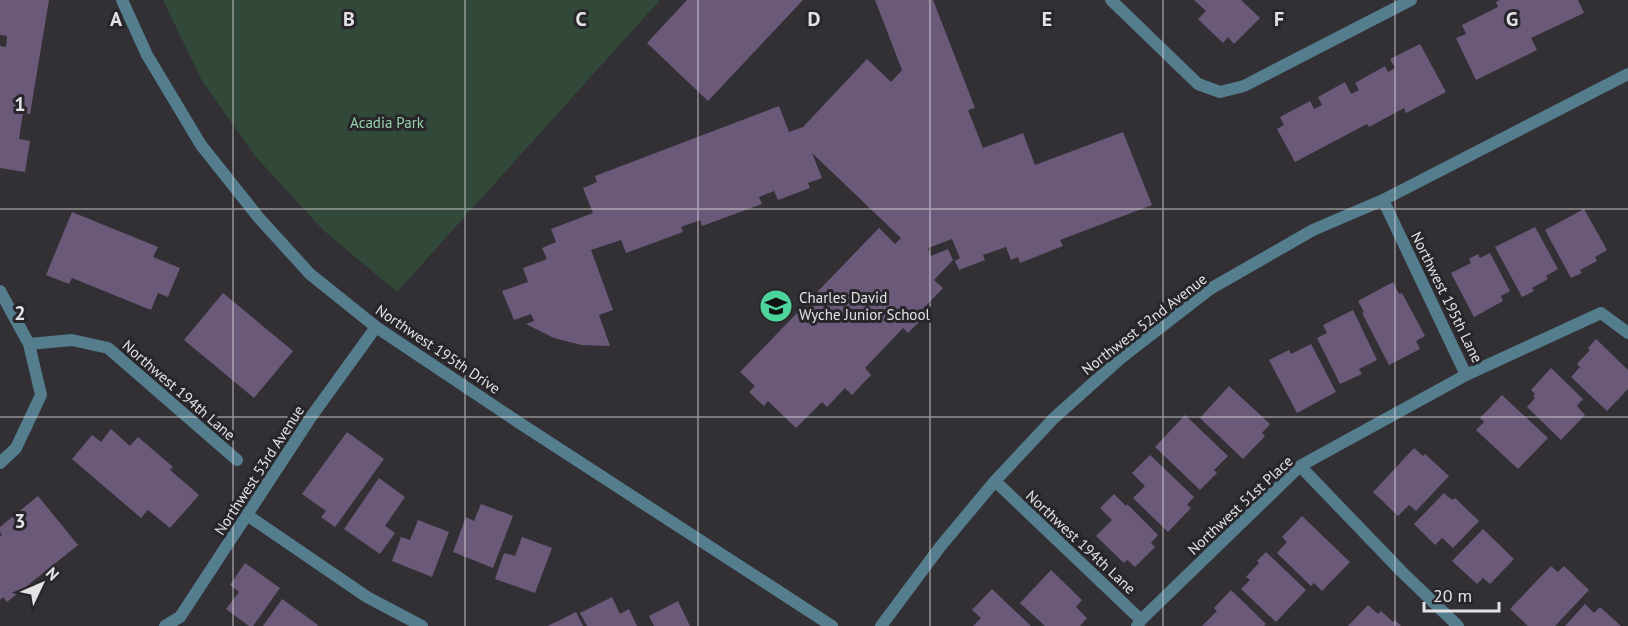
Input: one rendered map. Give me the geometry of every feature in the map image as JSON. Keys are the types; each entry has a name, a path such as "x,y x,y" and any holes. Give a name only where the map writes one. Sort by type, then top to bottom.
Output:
{"street":[{"name":"Northwest 195th Drive","path":"122,0 147,55 201,145 259,218 310,274 376,327 832,626"},
{"path":"1111,0 1197,84 1220,92 1244,86 1411,0"},
{"name":"Northwest 52nd Avenue","path":"881,626 940,547 995,481 1054,418 1121,358 1210,289 1313,230 1383,200 1628,74"},
{"name":"Northwest 195th Lane","path":"1383,200 1466,375 1601,313 1628,333"},
{"path":"0,291 29,344 41,395 16,448 0,463"},
{"name":"Northwest 53rd Avenue","path":"165,626 180,617 311,417 376,327"},
{"name":"Northwest 194th Lane","path":"29,344 72,340 108,348 237,460"},
{"name":"Northwest 51st Place","path":"1139,623 1300,466 1466,375"},
{"path":"1300,466 1402,572 1458,626"},
{"name":"Northwest 194th Lane","path":"995,481 1139,623"},
{"path":"247,516 368,597 422,626"}],"green space":[{"name":"Acadia Park","path":"163,0 660,0 397,292 323,230 255,156 201,79"}],"building":[{"path":"0,0 49,0 30,114 23,113 19,139 30,141 25,172 0,168 0,46 6,47 7,36 0,35"},
{"path":"687,0 803,0 708,101 647,43"},
{"path":"875,0 933,0 975,108 968,110 983,148 1023,133 1035,165 1123,132 1152,205 1060,240 1063,246 1020,263 1018,257 1011,260 1006,247 983,255 985,260 959,270 955,261 960,258 952,239 928,248 931,256 948,249 953,260 934,280 943,288 921,311 926,315 908,333 903,328 865,368 871,375 852,395 845,388 827,407 822,402 796,428 768,401 764,406 749,392 755,386 740,372 879,228 895,244 901,238 812,153 822,178 808,183 810,188 778,200 774,191 759,197 762,204 702,226 700,220 681,227 683,232 626,253 621,240 591,250 613,310 599,315 610,346 581,345 554,338 526,324 534,321 531,314 514,320 502,291 528,282 523,268 547,259 542,248 556,242 551,229 593,213 583,188 597,182 595,176 779,106 789,132 803,127 867,59 891,82 902,70"},
{"path":"1194,0 1241,0 1260,18 1234,44 1228,37 1223,43 1198,19 1206,11"},
{"path":"1500,0 1578,0 1584,13 1531,38 1537,50 1476,80 1456,38 1466,34 1462,25 1498,7 1496,2"},
{"path":"1420,44 1446,92 1406,113 1404,108 1369,127 1367,124 1295,162 1277,129 1284,125 1280,117 1310,101 1314,109 1322,105 1318,97 1345,82 1351,94 1359,90 1355,83 1385,66 1388,72 1395,68 1390,59"},
{"path":"1584,209 1607,250 1595,257 1597,261 1580,270 1582,273 1571,278 1545,230"},
{"path":"72,212 158,247 153,257 180,268 168,297 158,293 151,310 72,278 69,284 46,275"},
{"path":"1535,227 1558,269 1546,276 1548,279 1532,288 1534,291 1522,297 1495,247"},
{"path":"1490,253 1510,291 1501,296 1503,301 1474,317 1451,273 1471,263 1469,259 1478,254 1480,258"},
{"path":"1393,282 1399,294 1402,293 1425,336 1416,341 1420,349 1389,365 1358,301"},
{"path":"223,293 293,351 254,398 184,340"},
{"path":"1353,310 1377,360 1359,369 1362,374 1340,384 1317,338 1327,333 1323,325"},
{"path":"1596,339 1628,370 1628,389 1607,411 1571,377 1580,367 1577,364 1590,350 1588,348"},
{"path":"1311,344 1336,392 1297,413 1269,360 1289,350 1291,354"},
{"path":"1551,368 1583,399 1577,406 1585,415 1561,440 1527,407 1535,398 1531,390"},
{"path":"1229,386 1270,424 1262,433 1265,436 1243,459 1200,418"},
{"path":"1502,395 1548,438 1518,469 1476,430 1484,422 1480,418"},
{"path":"1185,415 1228,456 1214,470 1217,473 1200,490 1155,447"},
{"path":"111,429 130,446 138,437 173,467 170,470 199,495 170,528 148,510 141,518 72,459 92,435 101,442"},
{"path":"347,432 384,459 335,527 321,517 326,511 302,494"},
{"path":"1414,448 1423,456 1425,454 1449,476 1416,511 1409,505 1398,516 1373,492"},
{"path":"1150,455 1194,497 1187,505 1191,508 1168,532 1133,498 1145,486 1132,473"},
{"path":"379,478 405,497 385,526 395,533 380,554 344,529"},
{"path":"1444,493 1452,500 1455,498 1479,521 1453,548 1442,538 1435,545 1414,524"},
{"path":"1114,494 1158,535 1151,543 1155,547 1135,567 1127,560 1124,563 1096,536 1112,520 1100,508"},
{"path":"38,496 78,545 7,602 3,597 0,600 0,536 2,535 0,527"},
{"path":"481,504 513,516 493,568 453,552 466,517 474,521"},
{"path":"1302,516 1350,562 1322,591 1314,583 1311,586 1277,553 1287,542 1282,537"},
{"path":"418,520 449,532 432,577 392,561 401,537 410,540"},
{"path":"1483,529 1514,559 1490,584 1483,578 1477,584 1452,561"},
{"path":"522,537 552,548 535,593 495,579 504,553 515,556"},
{"path":"1266,552 1306,590 1276,622 1241,589 1250,580 1246,577"},
{"path":"245,563 280,588 253,626 249,626 226,609 239,592 230,585"},
{"path":"1551,566 1558,572 1564,566 1589,590 1555,626 1528,626 1510,609"},
{"path":"1051,570 1082,600 1076,607 1087,618 1080,626 1045,626 1020,603"},
{"path":"992,589 1031,626 973,626 981,618 972,610"},
{"path":"1231,590 1266,624 1264,626 1202,626 1217,611 1214,608"},
{"path":"612,597 620,614 629,609 637,626 587,626 580,613"},
{"path":"282,599 318,625 263,626"},
{"path":"678,601 690,626 654,626 649,616"},
{"path":"1585,604 1594,613 1600,607 1621,626 1565,626"},
{"path":"1368,605 1378,614 1381,611 1401,626 1348,626"},
{"path":"576,612 583,626 547,626 556,622"}],"place":[{"name":"Charles David Wyche Junior School","path":"776,306"}]}
